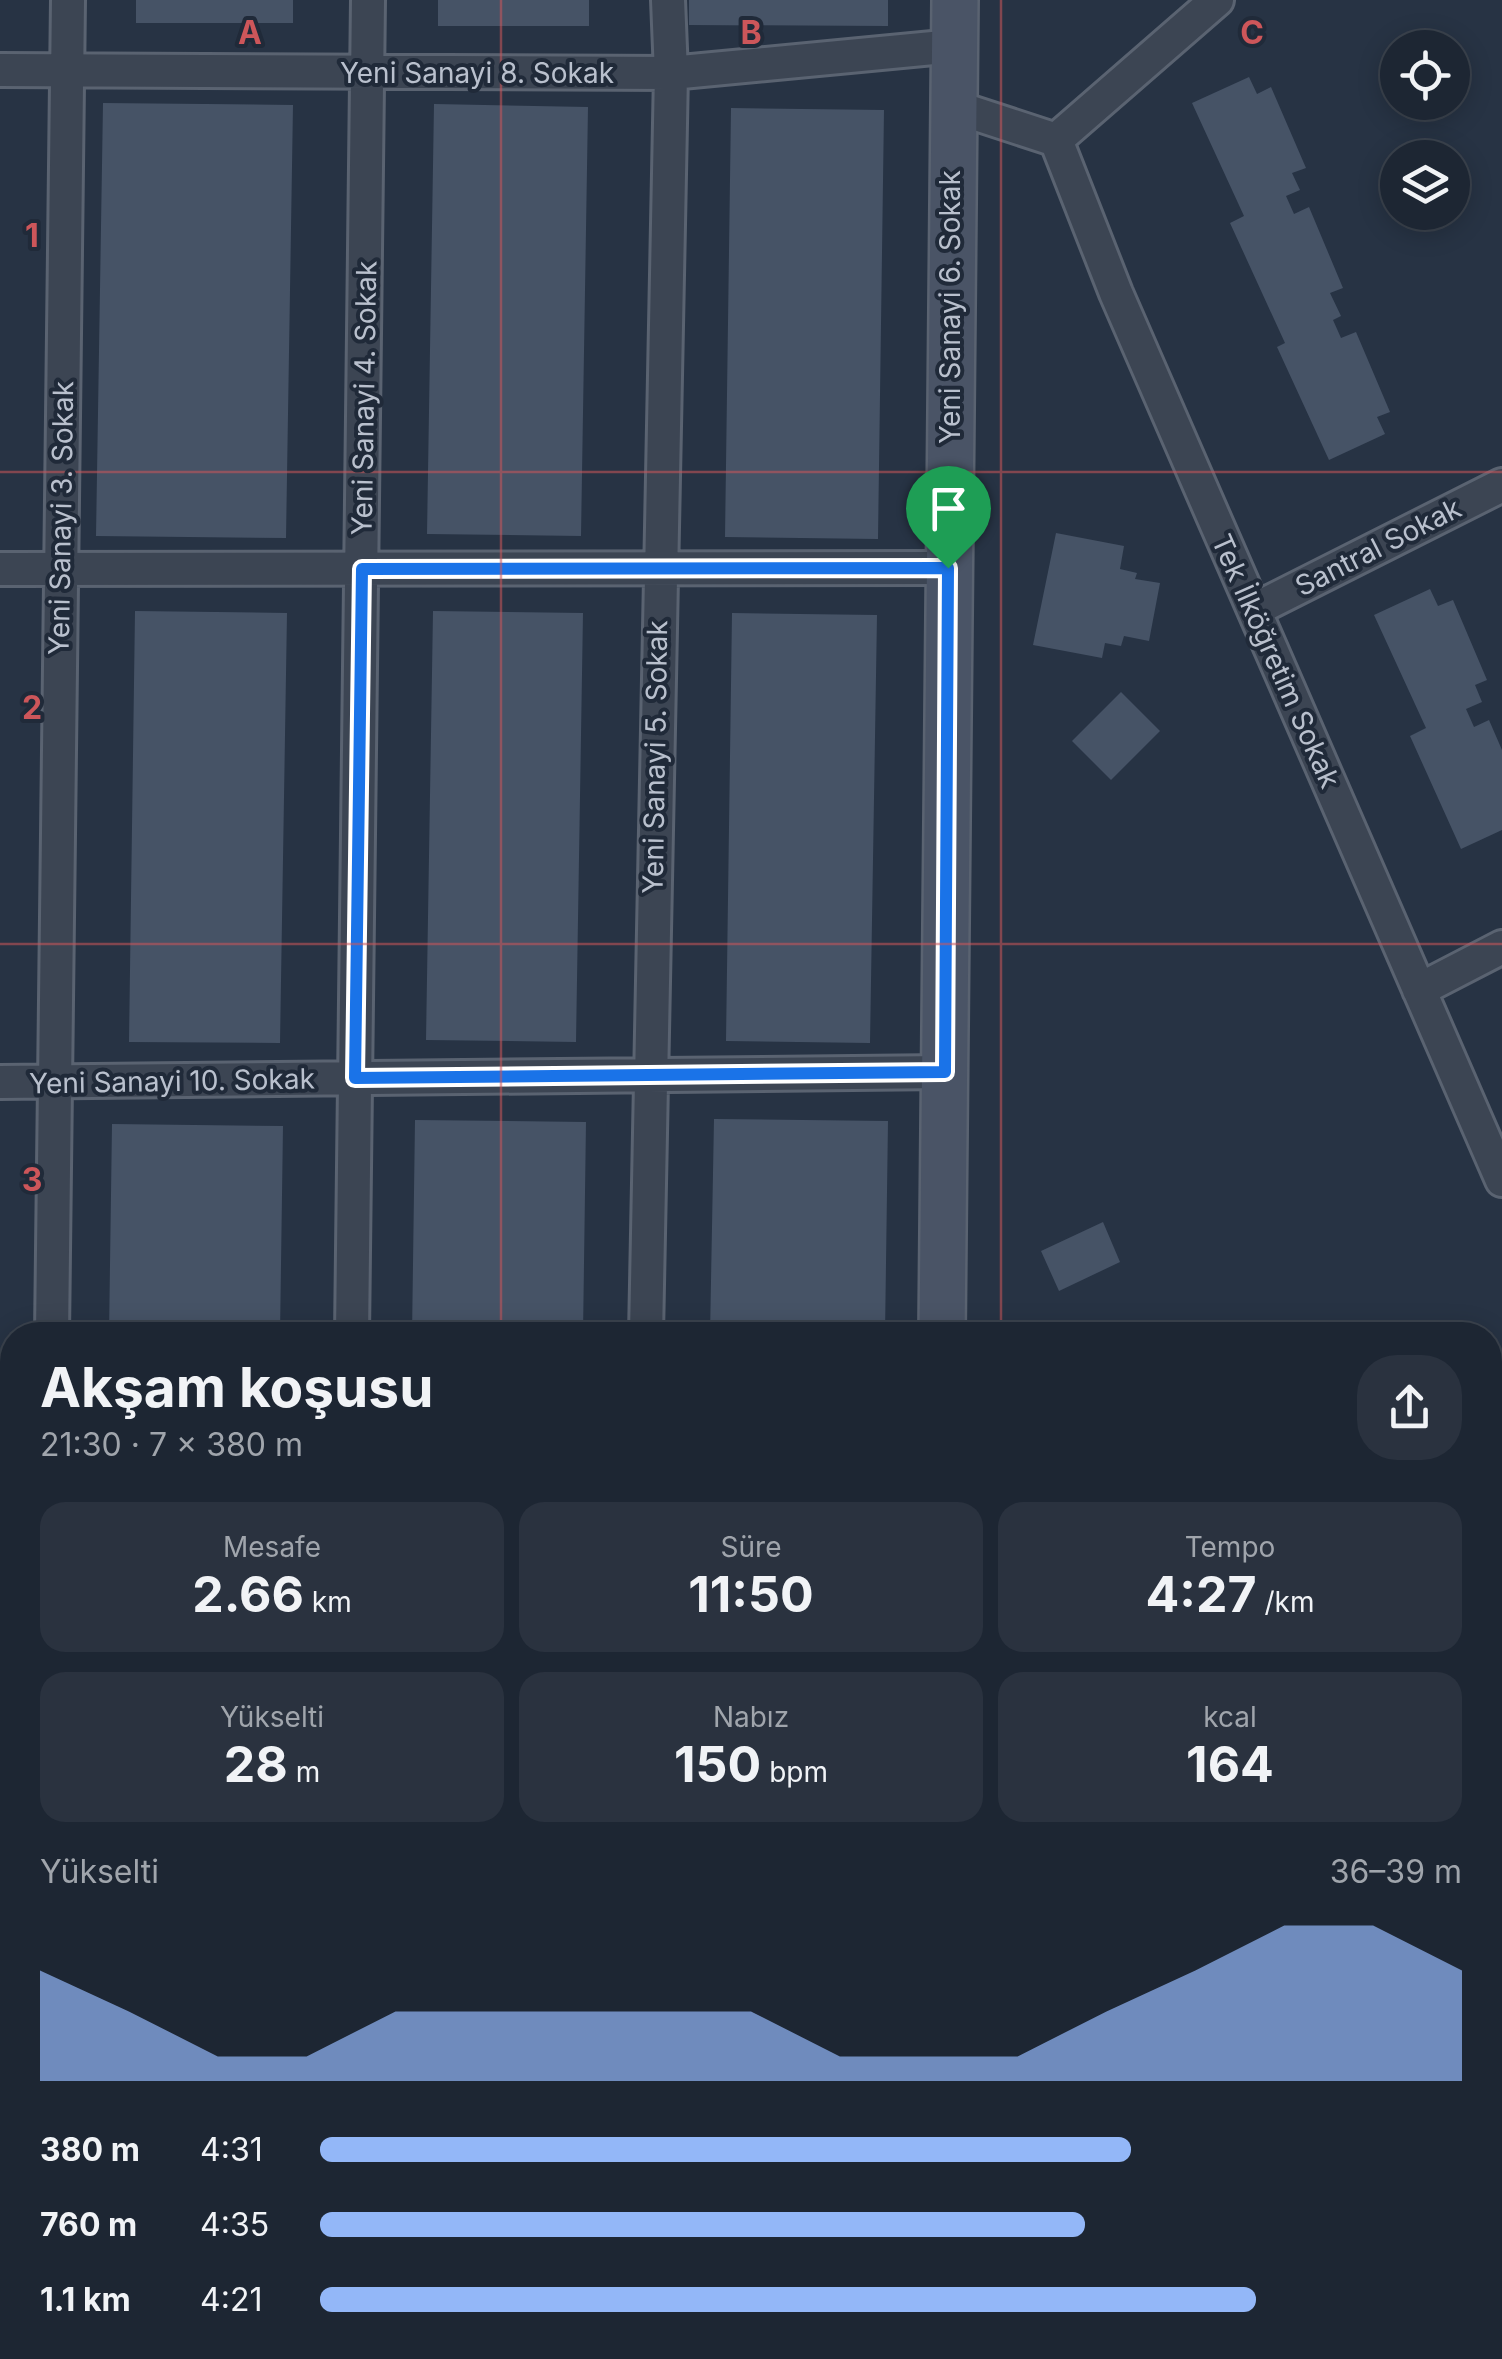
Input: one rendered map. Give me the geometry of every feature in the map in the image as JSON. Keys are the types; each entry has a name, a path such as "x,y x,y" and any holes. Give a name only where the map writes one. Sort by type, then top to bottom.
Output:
{"street":[{"name":"Yeni Sanayi 3. Sokak","path":"52,1322 68,0"},
{"name":"Yeni Sanayi 4. Sokak","path":"352,1322 368,0"},
{"name":"Yeni Sanayi 5. Sokak","path":"646,1322 648,1075 671,74 668,0"},
{"name":"Yeni Sanayi 6. Sokak","path":"942,1322 955,0"},
{"path":"952,106 1056,140 1217,0"},
{"name":"Yeni Sanayi 8. Sokak","path":"0,70 671,74 954,46"},
{"name":"Tek İlköğretim Sokak","path":"1056,140 1116,293 1502,1180"},
{"name":"Santral Sokak","path":"1254,610 1502,485"},
{"path":"0,570 948,568"},
{"path":"1419,990 1502,946"},
{"name":"Yeni Sanayi 10. Sokak","path":"0,1082 945,1072"}],"building":[{"path":"136,0 293,0 293,23 136,23"},
{"path":"438,0 589,0 589,26 438,26"},
{"path":"689,0 888,0 888,26 689,25"},
{"path":"1249,77 1257,94 1271,87 1306,168 1292,173 1300,190 1286,196 1294,214 1309,207 1343,288 1330,293 1341,316 1333,320 1341,338 1356,332 1390,412 1377,417 1385,434 1329,460 1277,347 1285,343 1230,223 1244,216 1192,103"},
{"path":"103,103 293,105 286,538 96,536"},
{"path":"434,104 588,107 581,536 427,534"},
{"path":"731,108 884,110 878,539 725,537"},
{"path":"1056,533 1124,546 1120,569 1137,573 1135,579 1160,583 1149,641 1124,636 1121,646 1105,643 1102,658 1033,645"},
{"path":"1430,589 1438,606 1453,600 1487,680 1475,685 1482,702 1466,709 1474,727 1489,720 1502,750 1502,830 1461,849 1410,736 1426,728 1374,615"},
{"path":"135,611 287,613 280,1043 129,1042"},
{"path":"433,611 583,613 576,1042 426,1040"},
{"path":"732,613 877,615 870,1043 726,1041"},
{"path":"1121,692 1160,731 1111,780 1072,741"},
{"path":"714,1119 888,1121 885,1322 710,1322"},
{"path":"415,1120 586,1122 583,1322 412,1322"},
{"path":"112,1124 283,1126 280,1322 109,1322"},
{"path":"1103,1222 1120,1262 1059,1291 1041,1251"}],"route":[{"path":"948,568 945,1072 355,1078 362,569 948,568"}]}
